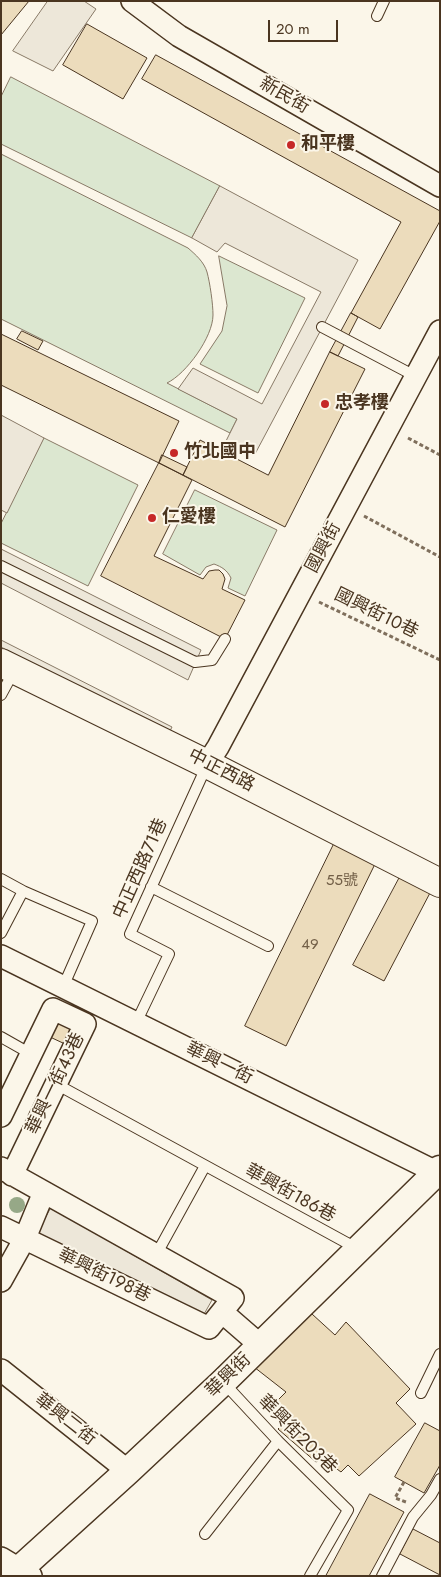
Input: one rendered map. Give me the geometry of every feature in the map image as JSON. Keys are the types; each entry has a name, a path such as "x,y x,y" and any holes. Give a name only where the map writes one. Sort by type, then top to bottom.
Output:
{"main road":[{"name":"中正西路","path":"8,667 208,764 440,883"}],"street":[{"name":"新民街","path":"132,1 180,36 440,186"},
{"name":"國興街","path":"208,764 440,331"},
{"name":"華興一街","path":"1,956 438,1171"},
{"name":"華興一街43巷","path":"1,1116 53,1009 85,1024 56,1084 7,1172"},
{"name":"華興街","path":"16,1570 223,1382 264,1350 289,1327 359,1250 438,1171"},
{"path":"7,1172 233,1298 222,1312 264,1350"},
{"path":"1,1281 25,1238 44,1192"},
{"path":"1,1227 25,1238"},
{"name":"華興街198巷","path":"25,1238 209,1328 222,1312"},
{"name":"華興二街","path":"1,1370 128,1470"}],"lane":[{"path":"377,16 384,1"},
{"path":"322,327 415,376"},
{"path":"1,566 195,662 212,660 225,639"},
{"path":"1,695 8,667"},
{"name":"中正西路71巷","path":"136,1023 169,954 130,934 208,764"},
{"path":"1,879 23,891 92,921 62,987"},
{"path":"151,887 268,946"},
{"path":"1,934 23,891"},
{"path":"1,1037 31,1054"},
{"name":"華興街186巷","path":"56,1084 359,1250"},
{"path":"156,1255 205,1166"},
{"path":"422,1393 440,1354"},
{"name":"華興街203巷","path":"223,1382 278,1441 348,1510 310,1576"},
{"path":"205,1534 278,1441"},
{"path":"382,1576 413,1517 431,1495 440,1479"}],"path":[{"path":"388,427 440,455"},
{"path":"346,506 440,557"},
{"name":"國興街10巷","path":"300,593 440,660"}],"green space":[{"path":"11,77 220,186 192,238 1,144 1,97"},
{"path":"1,154 188,248 204,265 212,299 212,324 197,354 182,372 167,383 237,419 230,433 1,319"},
{"path":"219,256 305,298 258,393 200,364 222,331 227,306"},
{"path":"44,438 138,485 88,586 1,543 1,524"},
{"path":"195,490 277,530 245,596 228,588 231,578 219,566 214,564 206,567 200,575 163,554"}],"shaded area":[{"path":"48,1 84,1 96,9 53,71 13,51"},
{"path":"220,186 358,260 255,454 226,441 237,419 178,389 193,368 262,404 321,292 225,243 217,252 192,238"},
{"path":"1,415 44,438 7,513 1,510"},
{"path":"1,549 201,650 188,680 1,583"},
{"path":"1,640 172,727 169,733 1,647"},
{"path":"51,1208 212,1300 203,1316 37,1234"}],"building":[{"path":"1,1 29,1 1,35"},
{"path":"87,24 147,58 123,99 63,65"},
{"name":"和平樓","path":"156,55 440,211 440,221 380,329 351,313 401,222 142,79"},
{"path":"351,313 358,317 338,356 330,352"},
{"path":"22,331 43,341 38,350 17,339"},
{"name":"仁愛樓","path":"1,334 179,421 159,463 1,385"},
{"name":"忠孝樓","path":"330,352 365,369 285,527 183,475 200,440 268,475"},
{"path":"162,455 187,467 183,475 159,463"},
{"name":"仁愛樓","path":"159,463 192,480 154,556 203,579 209,571 219,570 223,574 225,579 222,589 245,600 225,639 101,576"},
{"path":"334,844 375,864 286,1046 245,1026"},
{"path":"401,875 431,891 384,981 353,965"},
{"path":"58,1022 72,1029 65,1044 50,1037"},
{"path":"312,1314 335,1335 346,1322 410,1389 396,1403 416,1424 359,1476 348,1465 341,1472 322,1458 316,1462 278,1429 283,1424 267,1411 286,1392 254,1367"},
{"path":"425,1423 440,1431 440,1465 424,1493 395,1477"},
{"path":"370,1494 404,1512 369,1576 326,1576"},
{"path":"413,1529 440,1543 440,1575 400,1554"}],"place":[{"name":"和平樓","path":"291,145"},
{"name":"忠孝樓","path":"325,404"},
{"name":"竹北國中","path":"174,453"},
{"name":"仁愛樓","path":"152,518"}]}
